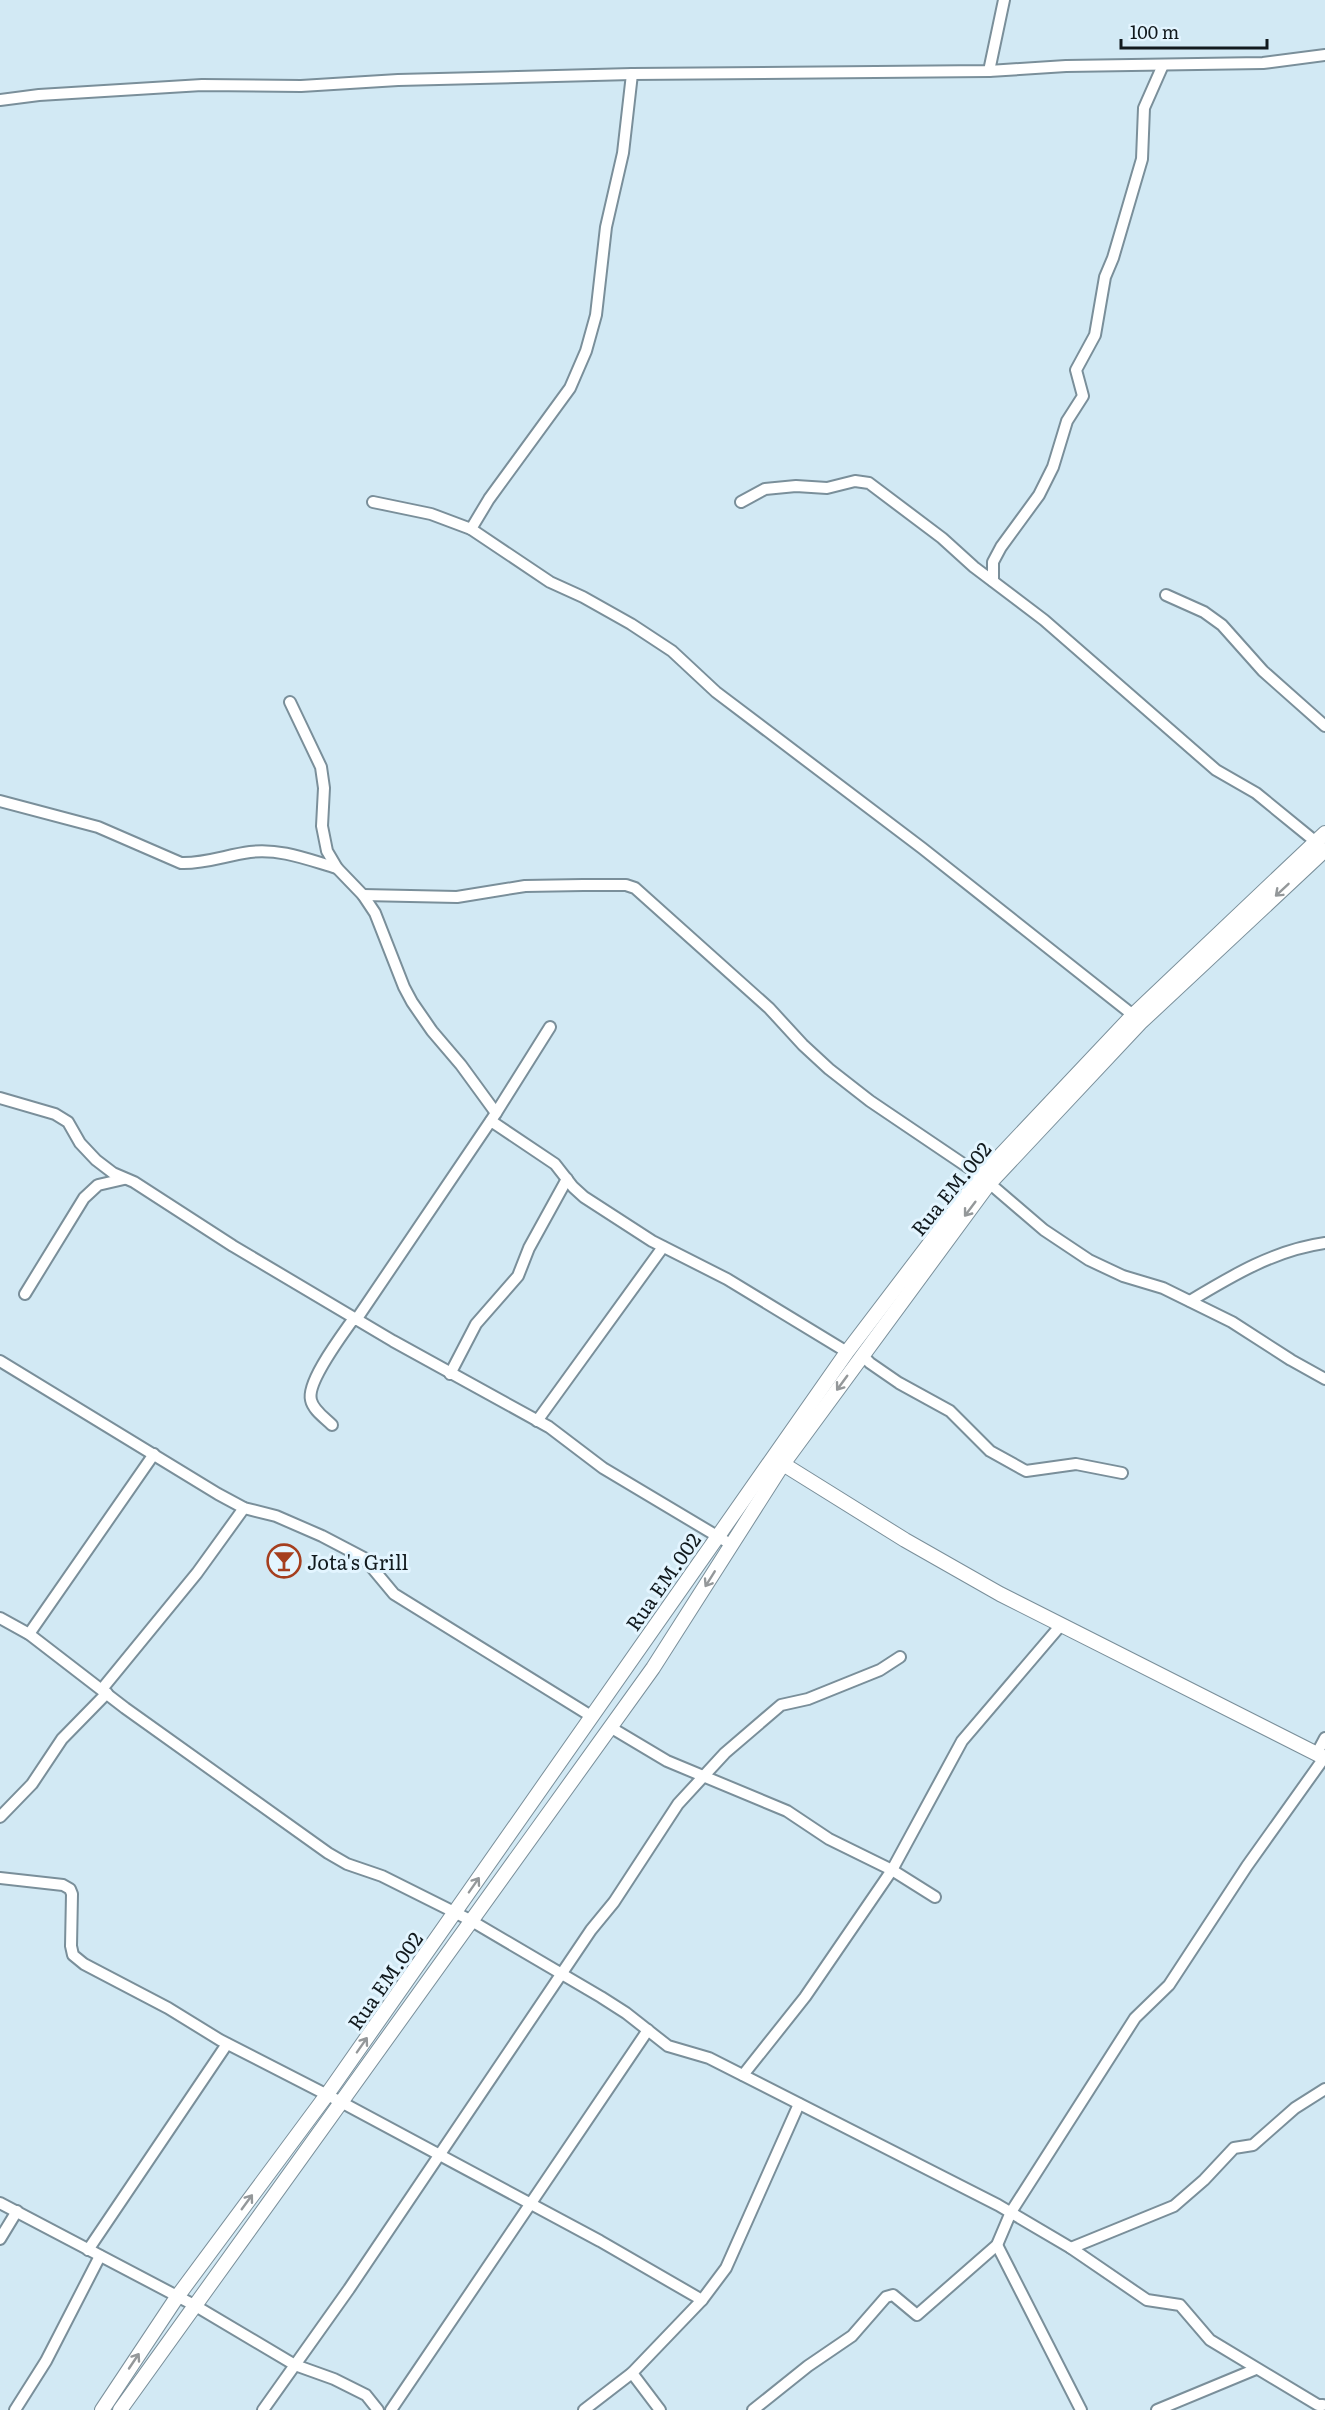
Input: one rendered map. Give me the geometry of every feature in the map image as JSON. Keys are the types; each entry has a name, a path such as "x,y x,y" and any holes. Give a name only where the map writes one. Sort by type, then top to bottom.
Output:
{"street":[{"path":"989,71 1004,0"},
{"path":"0,100 39,95 202,85 301,86 398,80 632,74 989,71 1066,66 1263,63 1325,55"},
{"path":"993,581 993,562 1001,547 1039,495 1053,467 1067,421 1083,396 1076,370 1095,335 1105,277 1113,258 1142,159 1144,108 1164,65"},
{"path":"471,529 489,499 570,388 586,351 596,315 606,227 622,153 632,74"},
{"path":"741,502 765,489 796,486 827,488 855,481 869,483 1044,620 1216,770 1256,793 1322,842"},
{"path":"373,502 431,513 471,529 550,582 583,597 631,624 672,651 716,692 922,848 1133,1015"},
{"path":"1166,595 1204,612 1222,626 1263,671 1325,726"},
{"path":"290,702 321,767 324,788 322,826 327,851 337,868 363,894 375,913 395,966 412,1002 432,1031 461,1065 493,1117 555,1164 584,1197 663,1247 726,1279 847,1352"},
{"path":"0,801 98,827 181,863 192,864 251,852 272,851 337,868"},
{"name":"Rua EM.002","path":"102,2410 177,2297 326,2096 847,1352 984,1180 1133,1015 1322,842"},
{"name":"Rua EM.002","path":"120,2410 653,1668 783,1464 984,1180 1322,842"},
{"path":"363,894 457,897 525,886 626,885 635,888 762,1001 829,1069 870,1101 984,1180 1044,1230 1089,1260 1123,1276 1163,1288 1232,1322 1325,1379"},
{"path":"332,1425 319,1413 311,1400 312,1387 355,1319 493,1117 550,1027"},
{"path":"0,1098 55,1114 68,1122 80,1143 112,1173 127,1179 355,1319 537,1421 603,1468 732,1545"},
{"path":"25,1294 84,1198 98,1185 127,1179"},
{"path":"450,1374 476,1324 518,1276 529,1248 567,1179"},
{"path":"1190,1301 1277,1254 1325,1243"},
{"path":"537,1421 663,1247"},
{"path":"862,1354 870,1363 899,1383 950,1411 990,1451 1026,1471 1076,1464 1122,1473"},
{"path":"0,1361 154,1454 176,1470 244,1508 285,1520 364,1558 394,1594 591,1716"},
{"path":"29,1634 154,1454"},
{"path":"783,1464 905,1540 1000,1594 1322,1756"},
{"path":"0,1817 32,1784 62,1739 104,1691 197,1573 244,1508"},
{"path":"0,1618 29,1634 328,1853 382,1876 470,1920 601,1997 668,2046 709,2058 1011,2212 1071,2248 1147,2300 1180,2305 1210,2340 1318,2405 1323,2405"},
{"path":"743,2075 805,1997 892,1870 962,1741 1061,1625"},
{"path":"263,2410 296,2365 591,1930 614,1902 678,1804 725,1753 781,1705 808,1699 880,1670 900,1657"},
{"path":"610,1727 667,1761 787,1811 829,1839 892,1870 935,1897"},
{"path":"753,2410 766,2406 808,2366 852,2336 886,2297 893,2295 917,2315 997,2245 1011,2212 1135,2018 1169,1984 1246,1866 1322,1756 1325,1738"},
{"path":"0,1878 63,1885 70,1889 73,1955 84,1964 168,2008 227,2044 341,2102 600,2241 702,2300"},
{"path":"391,2410 648,2030"},
{"path":"88,2250 227,2044"},
{"path":"1071,2248 1174,2206 1204,2180 1234,2148 1253,2145 1295,2108 1325,2089"},
{"path":"584,2410 632,2373 702,2300 726,2268 799,2104"},
{"path":"0,2202 194,2305 296,2365 334,2379 366,2395 378,2410"},
{"path":"0,2239 17,2211"},
{"path":"997,2245 1082,2410"},
{"path":"15,2410 46,2361 100,2256"},
{"path":"1157,2410 1256,2369"},
{"path":"632,2373 660,2410"}],"place":[{"name":"Jota's Grill","path":"284,1561"}]}
